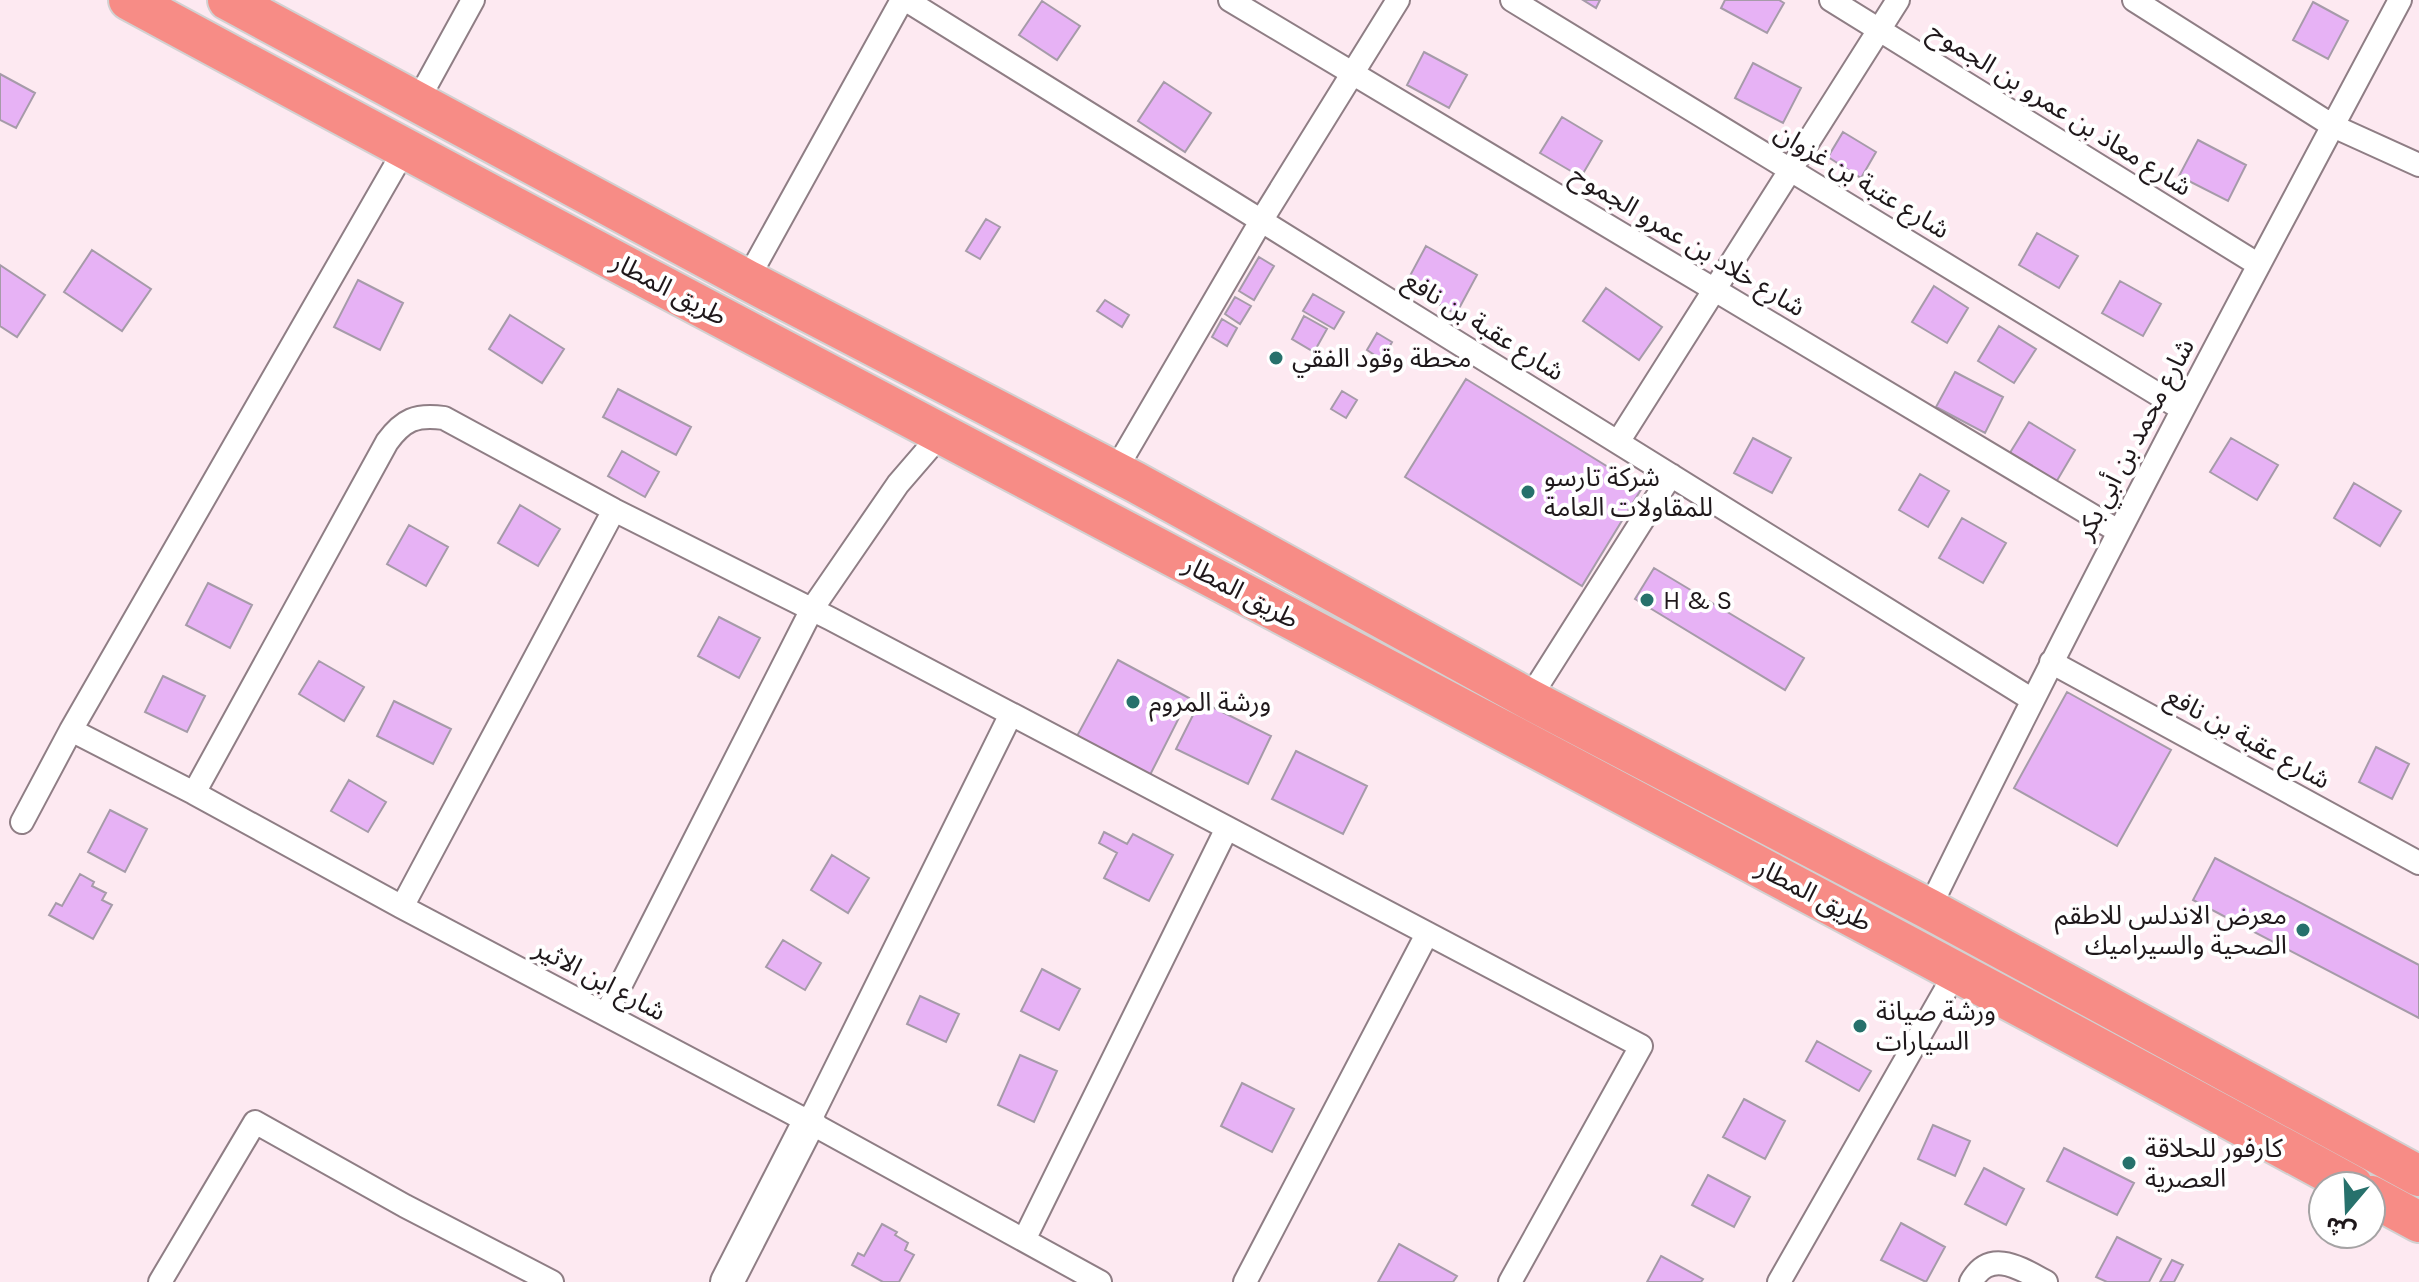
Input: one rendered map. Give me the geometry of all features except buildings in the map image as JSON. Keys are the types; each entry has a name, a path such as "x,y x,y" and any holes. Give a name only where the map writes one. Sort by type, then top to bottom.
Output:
{"highway":[{"name":"طريق المطار","path":"129,0 1957,970 2324,1170"},
{"name":"طريق المطار","path":"228,0 747,280 1115,471 1529,699 1929,909 2419,1176"},
{"path":"2387,1205 2419,1222"}],"street":[{"path":"417,102 473,0"},
{"path":"747,280 904,0"},
{"name":"شارع عقبة بن نافع","path":"904,0 2031,699"},
{"name":"شارع خلاد بن عمرو الجموح","path":"1230,0 2118,531"},
{"path":"1115,471 1261,221 1398,0"},
{"name":"شارع عتبة بن غزوان","path":"1512,0 2182,409"},
{"name":"شارع معاذ بن عمرو بن الجموح","path":"1831,0 2259,265"},
{"path":"1618,442 1898,0"},
{"path":"2134,0 2333,126 2419,165"},
{"name":"شارع محمد بن أبي بكر","path":"1929,909 2031,699 2118,531 2400,0"},
{"path":"22,822 71,730 405,149"},
{"path":"194,793 387,442 399,426 428,416 444,418 614,510 812,609 1641,1046 1510,1282"},
{"path":"606,1014 812,609 898,484 942,433"},
{"path":"1529,699 1671,475"},
{"path":"402,907 614,510"},
{"name":"شارع عقبة بن نافع","path":"2051,662 2419,863"},
{"path":"727,1282 1011,714"},
{"name":"شارع ابن الاثير","path":"71,730 809,1122 1100,1282"},
{"path":"1024,1240 1227,828"},
{"path":"1245,1282 1427,934"},
{"path":"1779,1282 1957,970"},
{"path":"160,1282 255,1122 405,1206 552,1282"},
{"path":"1971,1282 1985,1266 1994,1262 2018,1267 2046,1282"}],"place":[{"name":"محطة وقود الفقي","path":"1276,358"},
{"name":"شركة تارسو للمقاولات العامة","path":"1528,492"},
{"name":"H & S","path":"1647,600"},
{"name":"ورشة المروم","path":"1133,702"},
{"name":"معرض الاندلس للاطقم الصحية والسيراميك","path":"2303,930"},
{"name":"ورشة صيانة السيارات","path":"1860,1026"},
{"name":"كارفور للحلاقة العصرية","path":"2129,1163"}]}
